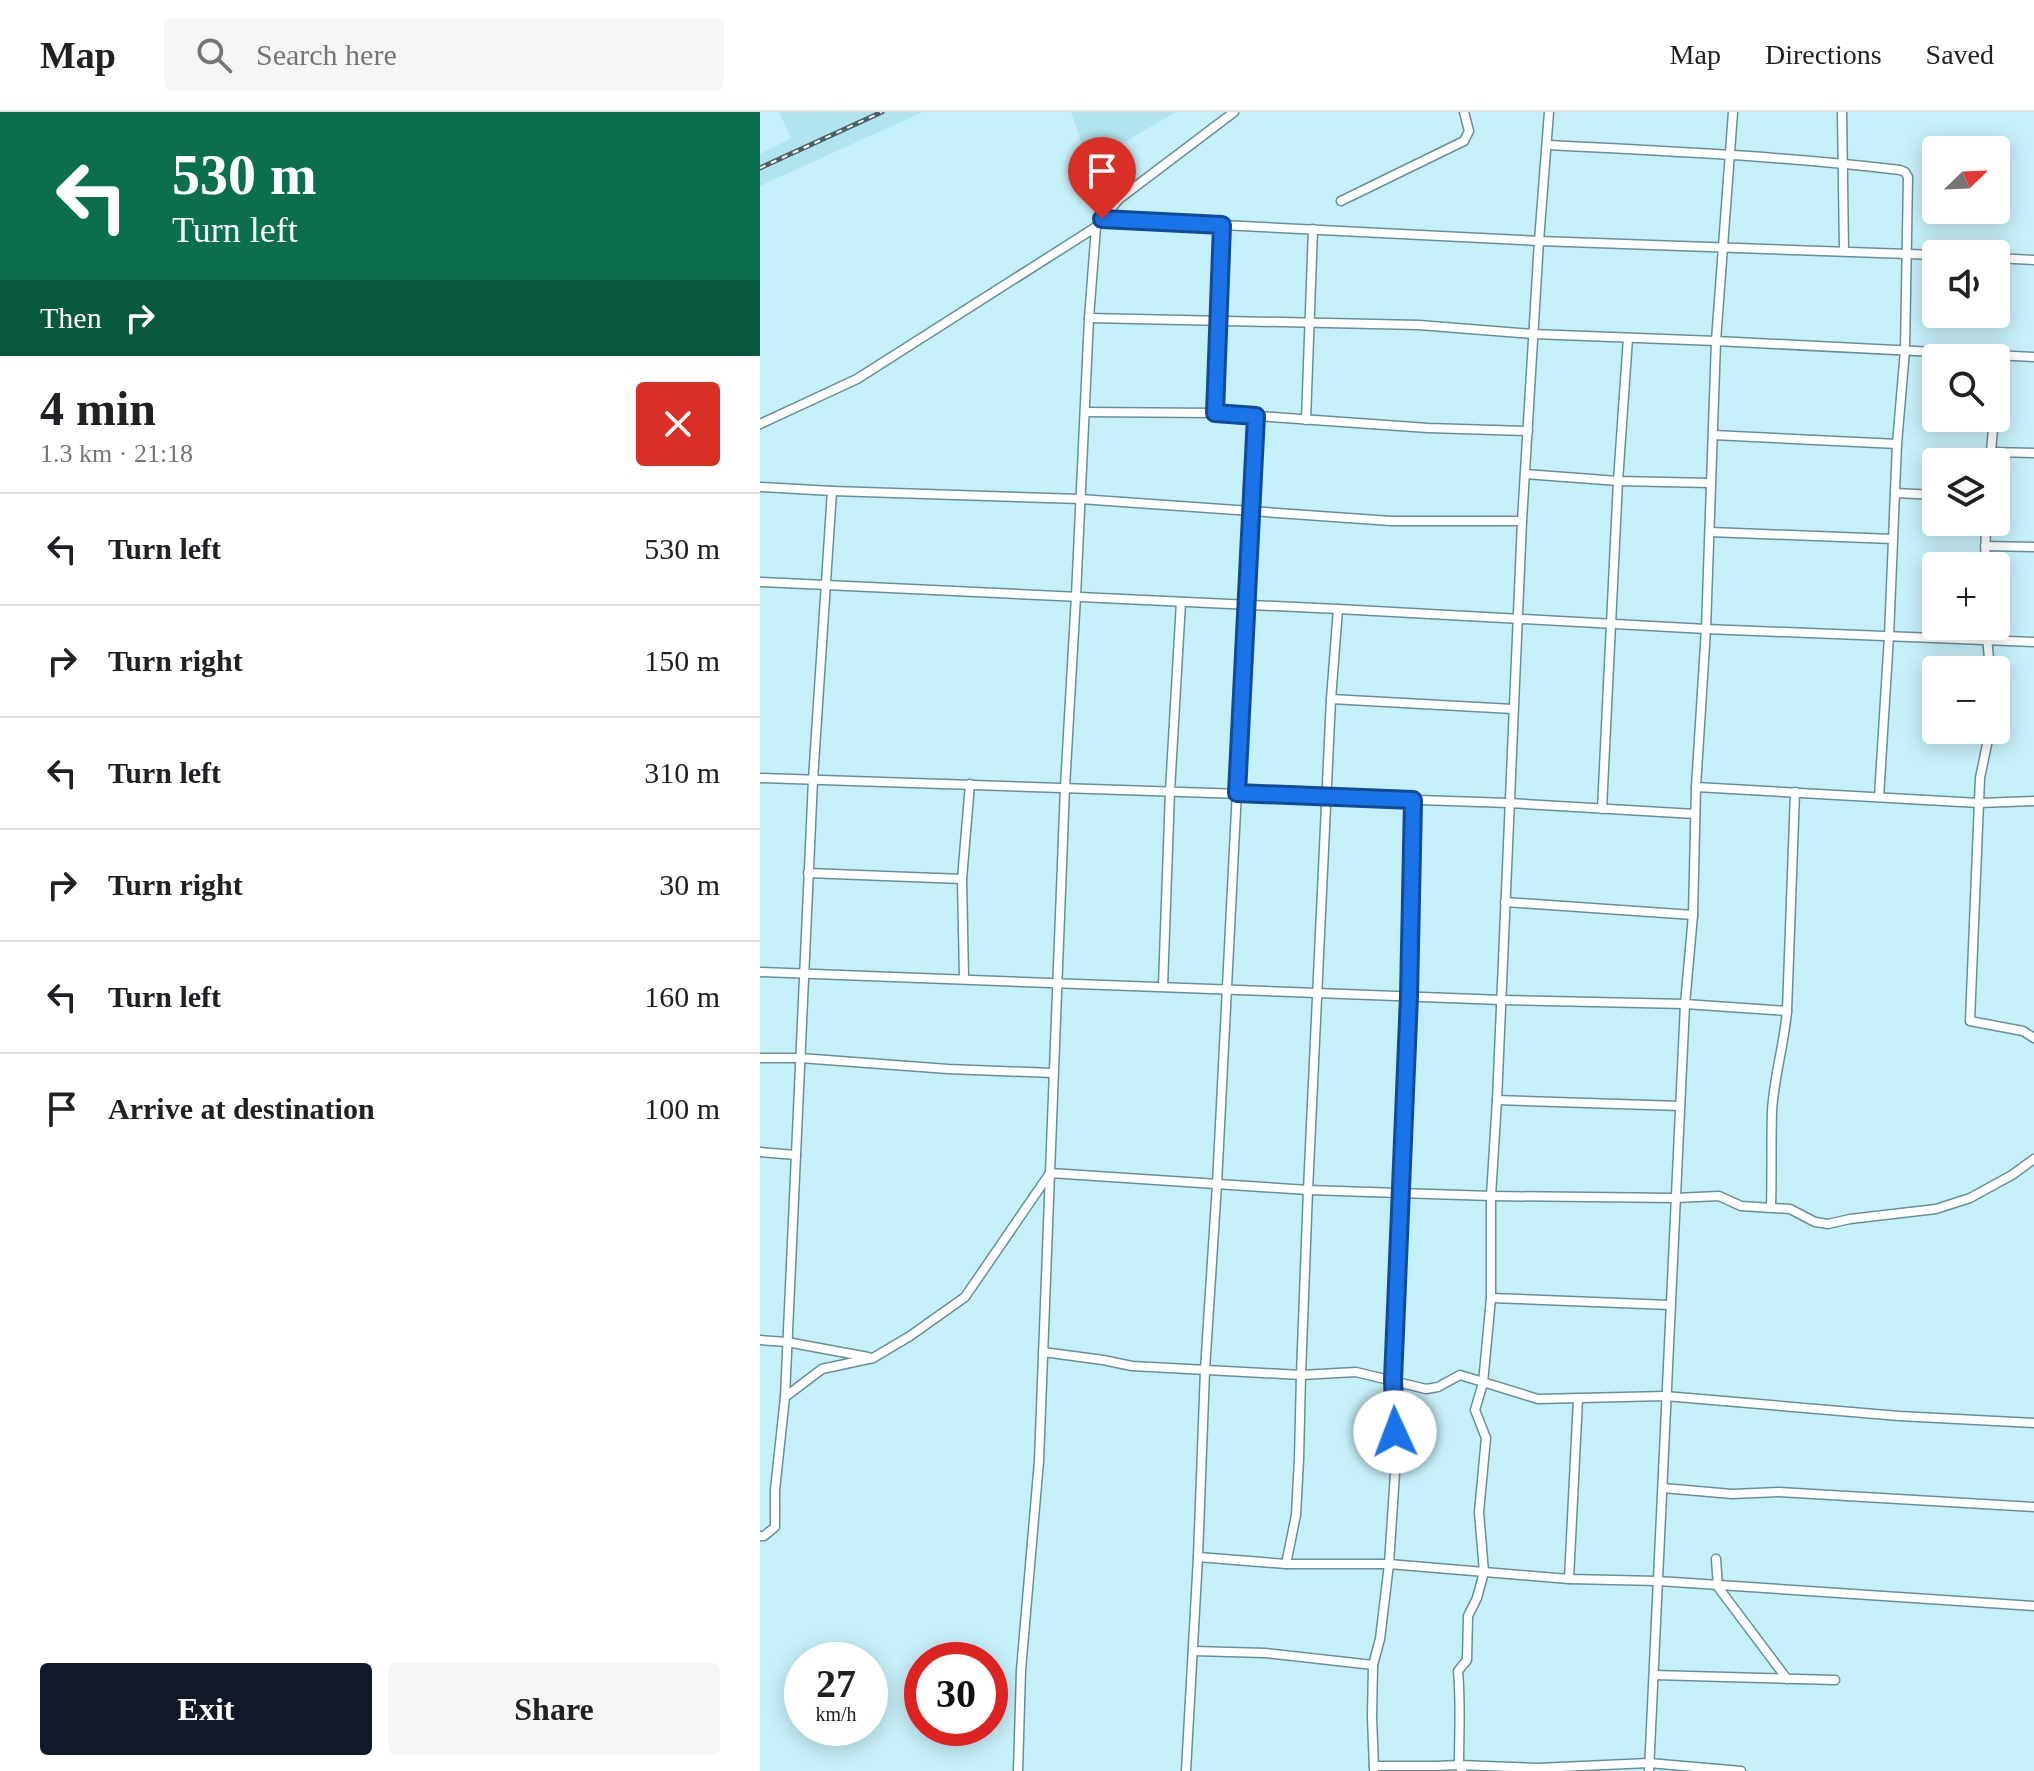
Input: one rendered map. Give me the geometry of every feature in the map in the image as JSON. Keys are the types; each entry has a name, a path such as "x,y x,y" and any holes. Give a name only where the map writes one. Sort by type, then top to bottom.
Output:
{"street":[{"path":"760,424 857,379 1099,223 1119,199 1234,112"},
{"path":"1341,201 1464,141 1469,131 1464,112"},
{"path":"1460,1768 1458,1671 1467,1660 1468,1616 1484,1572 1479,1512 1486,1438 1475,1410 1483,1383 1491,1298 1491,1196 1522,521 1549,112"},
{"path":"1649,1767 1685,1004 1693,915 1716,341 1733,112"},
{"path":"1842,112 1844,251"},
{"path":"1548,145 1731,153 1900,170 1908,177 1905,350 1897,444 1879,797"},
{"path":"1099,223 1222,225 1539,241 1922,254"},
{"path":"1018,1771 1021,1670 1039,1461 1056,981 1089,318 1099,223"},
{"path":"1215,413 1222,225"},
{"path":"1306,420 1313,229"},
{"path":"2010,259 2034,260"},
{"path":"1089,318 1419,325 1533,334 1922,351"},
{"path":"1602,809 1628,338"},
{"path":"2010,356 2034,357"},
{"path":"1085,412 1215,413 1428,428 1528,431"},
{"path":"1186,1771 1256,416"},
{"path":"1713,435 1897,444"},
{"path":"2010,452 2034,453"},
{"path":"1525,474 1618,481 1710,483"},
{"path":"760,487 1080,499 1391,521 1522,521"},
{"path":"760,1536 775,1527 775,1490 785,1397 808,873 832,491"},
{"path":"1895,493 1922,494"},
{"path":"1710,532 1892,539"},
{"path":"1985,536 1985,552"},
{"path":"1985,546 2034,547"},
{"path":"760,582 1922,637"},
{"path":"1163,986 1181,602"},
{"path":"1286,1564 1296,1515 1317,992 1338,609"},
{"path":"1988,656 1986,640 2034,642"},
{"path":"1331,699 1513,709"},
{"path":"1987,744 1980,778 1970,1021 2023,1031 2034,1038"},
{"path":"760,778 1509,803 1695,814"},
{"path":"964,978 962,879 970,784"},
{"path":"1696,787 1979,803 2034,801"},
{"path":"1771,1207 1772,1111 1787,1011 1795,792"},
{"path":"1413,800 1409,996 1393,1380 1396,1458 1389,1564 1380,1639 1373,1665 1374,1768 1649,1767 1741,1771"},
{"path":"808,873 962,879"},
{"path":"1505,902 1693,915"},
{"path":"760,972 1685,1004 1787,1011"},
{"path":"760,1058 1053,1073"},
{"path":"1497,1100 1680,1106"},
{"path":"760,1152 796,1155"},
{"path":"1050,1173 1308,1190 1491,1196 1719,1196 1741,1206 1790,1209 1815,1222 1828,1224 1936,1209 1970,1198 2034,1159"},
{"path":"785,1397 822,1369 873,1358 965,1297 1050,1173"},
{"path":"1491,1298 1670,1305"},
{"path":"760,1340 873,1358"},
{"path":"1043,1352 1132,1366 1301,1375 1356,1372 1426,1389 1438,1387 1460,1375 1538,1399 1665,1396 1899,1416 2034,1423"},
{"path":"1569,1579 1578,1399"},
{"path":"1663,1488 1732,1494 1779,1492 2034,1507"},
{"path":"1198,1557 1286,1564 1389,1564 1569,1579 1658,1581 2034,1606"},
{"path":"1716,1559 1718,1587 1787,1679"},
{"path":"1193,1651 1265,1653 1373,1665"},
{"path":"1654,1675 1835,1680"}],"shaded area":[{"path":"779,112 923,112 760,186 760,154 791,138"},
{"path":"1071,112 1176,112 1106,153 1087,160"}],"railway":[{"path":"760,168 882,112"}],"route":[{"path":"1102,219 1222,225 1215,413 1256,416 1237,793 1413,800 1409,996 1393,1380 1395,1432"}]}
